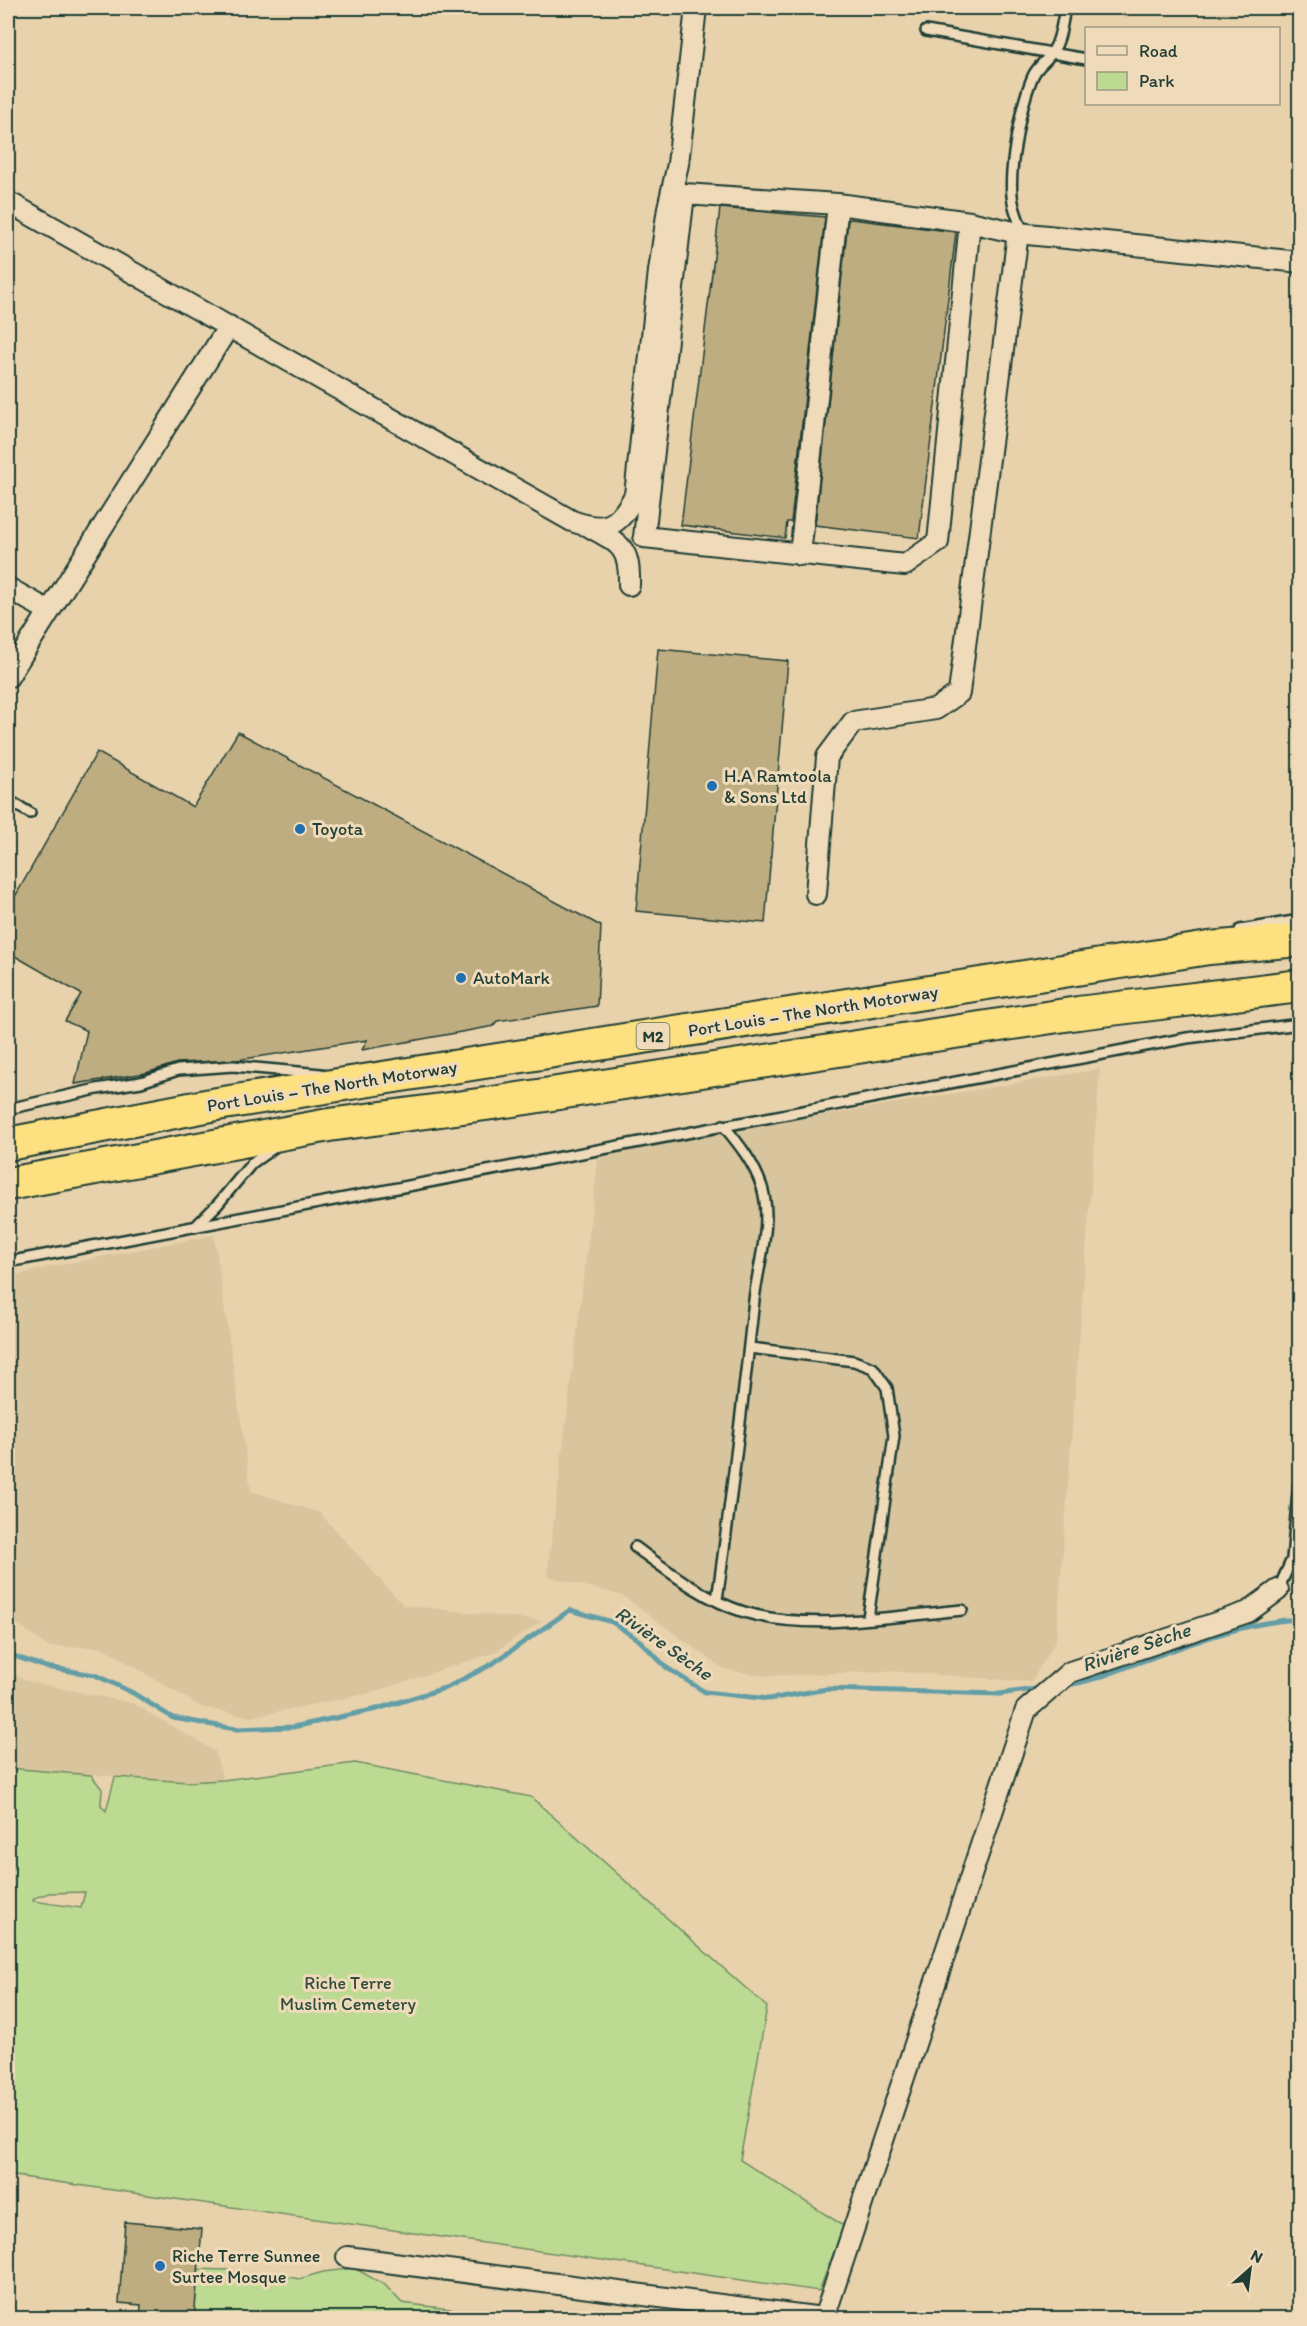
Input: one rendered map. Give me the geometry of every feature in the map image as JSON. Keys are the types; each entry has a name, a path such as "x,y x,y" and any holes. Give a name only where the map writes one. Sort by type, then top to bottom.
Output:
{"highway":[{"name":"Port Louis – The North Motorway","path":"8,1144 211,1105 378,1078 1209,948 1299,940"},
{"name":"M2","path":"8,1184 328,1125 493,1103 1078,1013 1299,986"}],"street":[{"path":"590,527 606,527 618,520 629,508 635,495 659,271 668,208 678,164 696,8"},
{"path":"970,222 938,542 905,565 644,537 684,194 838,204 970,222 1020,233 1299,262"},
{"path":"8,202 572,521 590,527 613,540 624,550 630,566 629,585"},
{"path":"800,555 838,204"},
{"path":"816,894 827,757 853,722 936,709 959,693 1020,233"},
{"path":"8,677 230,326"},
{"path":"8,588 49,611"},
{"path":"347,2258 824,2319 1026,1710 1070,1672 1248,1612 1278,1590"}],"lane":[{"path":"1020,233 1012,188 1020,122 1033,76 1058,42 1065,8"},
{"path":"926,31 1085,59"},
{"path":"8,800 30,813"},
{"path":"1235,931 1299,920"},
{"path":"1063,971 1138,949"},
{"path":"8,1262 1187,1038 1299,1024"},
{"path":"8,1109 97,1089 141,1082 178,1070 233,1066 378,1078"},
{"path":"195,1227 218,1204 252,1163 280,1143 328,1125"},
{"path":"717,1600 750,1348 754,1299 765,1234 762,1187 751,1162 723,1125"},
{"path":"750,1348 854,1361 873,1368 887,1388 894,1436 868,1618"},
{"path":"1278,1590 1292,1559 1299,1470"},
{"path":"635,1547 667,1570 717,1600 742,1612 768,1619 802,1622 962,1610"}],"shaded area":[{"path":"1100,1069 1056,1640 1031,1682 888,1671 767,1676 723,1669 623,1596 547,1576 599,1153"},
{"path":"214,1235 251,1491 320,1513 403,1605 542,1621 493,1653 370,1693 251,1717 201,1707 102,1647 48,1647 8,1617 8,1277"},
{"path":"8,1671 27,1681 132,1703 215,1751 223,1780 188,1782 8,1768"}],"green space":[{"name":"Riche Terre Muslim Cemetery","path":"355,1763 531,1797 767,2007 740,2160 844,2226 819,2291 8,2175 8,1768 91,1775 102,1789 101,1805 106,1811 115,1777 188,1782 223,1780","holes":["85,1892 81,1908 33,1901 34,1898 49,1893"]},
{"path":"354,2268 385,2285 402,2303 521,2318 188,2318 191,2269 228,2270 250,2276 265,2272 299,2279 323,2272"}],"building":[{"path":"720,208 825,217 791,522 787,522 785,538 681,525"},
{"path":"848,220 956,232 919,538 815,525"},
{"name":"H.A Ramtoola & Sons Ltd","path":"658,649 788,661 765,923 636,911"},
{"name":"Toyota","path":"238,732 601,926 597,1006 497,1021 494,1026 362,1050 367,1040 237,1060 177,1063 146,1073 75,1084 87,1031 65,1021 81,994 8,952 8,909 97,752 193,807"},
{"name":"Riche Terre Sunnee Surtee Mosque","path":"125,2222 202,2229 194,2319 140,2319 141,2305 119,2303"}],"waterway":[{"name":"Rivière Sèche","path":"8,1654 46,1667 95,1675 133,1693 173,1718 236,1729 293,1727 377,1709 448,1687 492,1664 570,1610 612,1622 640,1641 667,1668 705,1692 769,1699 827,1689 1000,1694 1041,1688"},
{"name":"Rivière Sèche","path":"1065,1685 1103,1676 1218,1634 1259,1624 1300,1619"}],"place":[{"name":"H.A Ramtoola & Sons Ltd","path":"712,786"},
{"name":"Toyota","path":"300,829"},
{"name":"AutoMark","path":"461,978"},
{"name":"Riche Terre Sunnee Surtee Mosque","path":"160,2266"}]}
